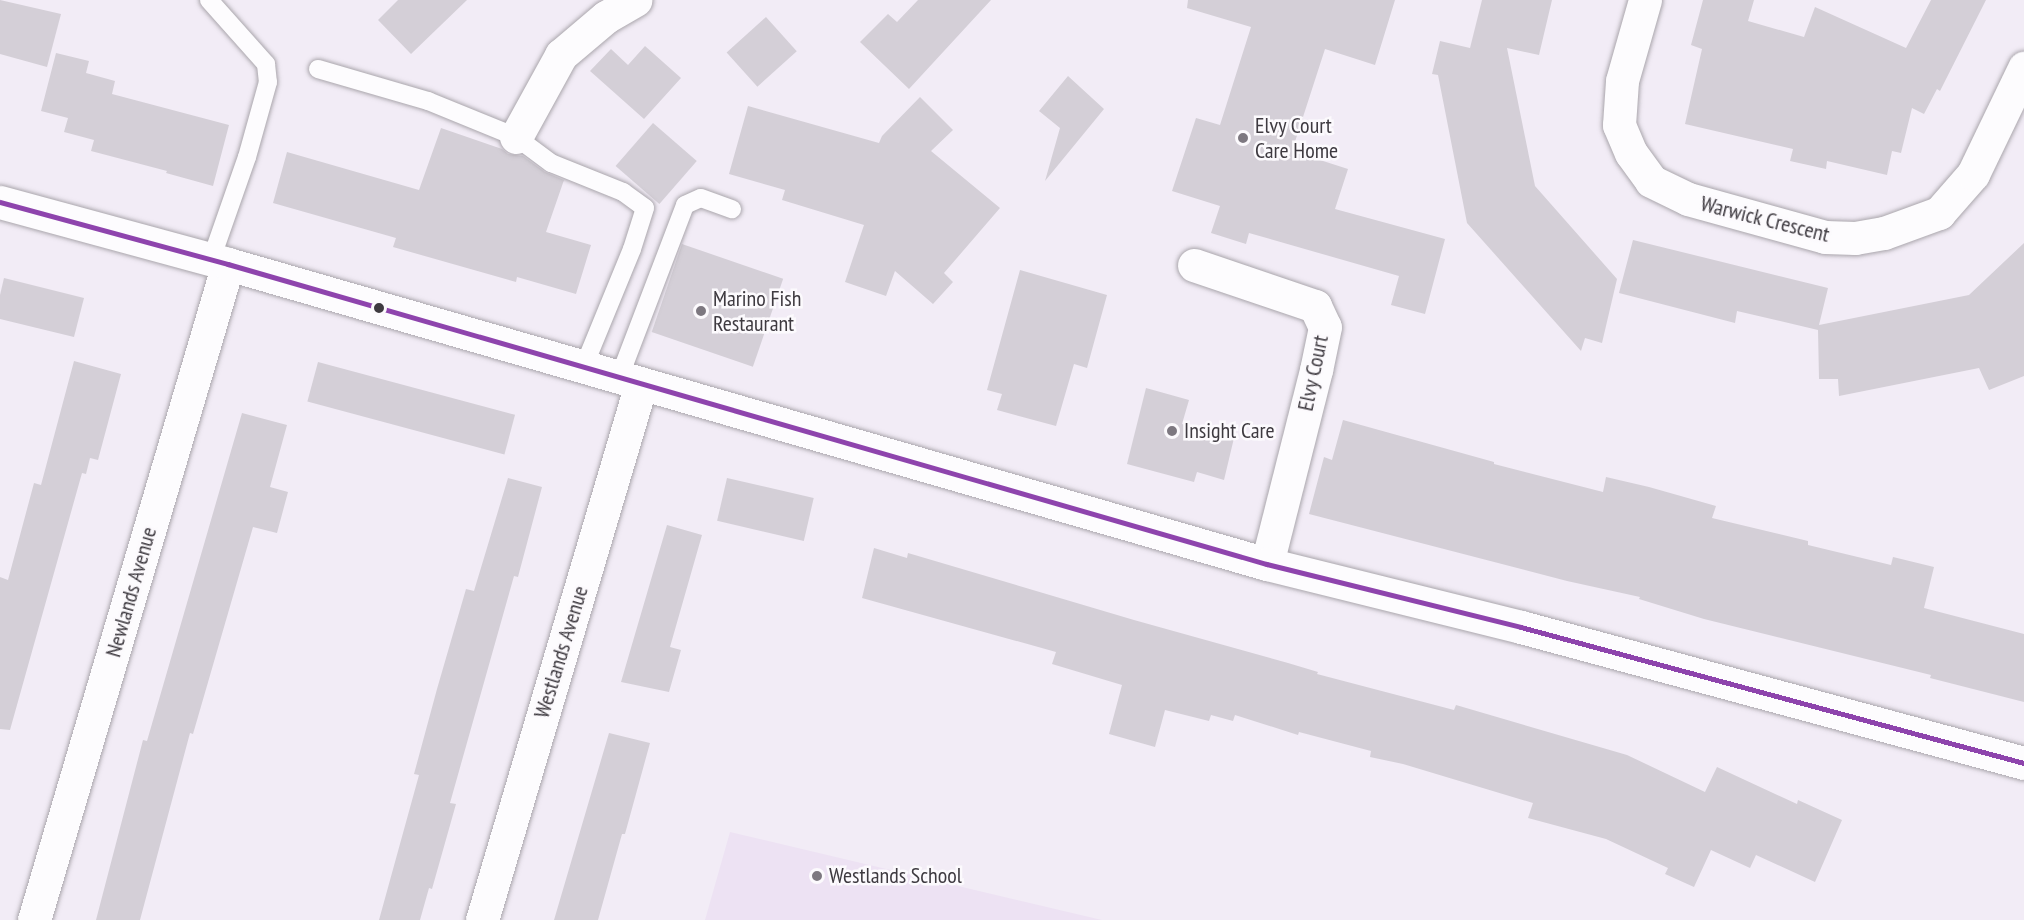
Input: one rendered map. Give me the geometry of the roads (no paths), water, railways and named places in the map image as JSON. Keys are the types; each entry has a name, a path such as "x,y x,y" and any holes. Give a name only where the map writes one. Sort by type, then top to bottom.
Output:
{"street":[{"path":"516,137 561,56 606,18 635,0"},
{"name":"Warwick Crescent","path":"1645,0 1622,81 1619,125 1631,153 1651,181 1688,199 1825,237 1855,238 1884,233 1939,213 1973,174 2024,68"},
{"path":"0,202 220,262 1267,564 1521,627 2024,763"},
{"name":"Newlands Avenue","path":"34,920 220,262"},
{"name":"Elvy Court","path":"1194,264 1315,306 1324,327 1316,370 1267,564"},
{"name":"Westlands Avenue","path":"482,920 630,381"}],"lane":[{"path":"209,0 226,16 244,43 266,64 268,82 220,262"},
{"path":"318,69 428,101 516,137 551,163 623,192 645,208 632,249 584,366"},
{"path":"630,381 685,205 701,198 732,209"}],"place":[{"name":"Elvy Court Care Home","path":"1243,138"},
{"name":"Marino Fish Restaurant","path":"701,311"},
{"name":"Insight Care","path":"1172,431"},
{"name":"Westlands School","path":"817,876"}]}
